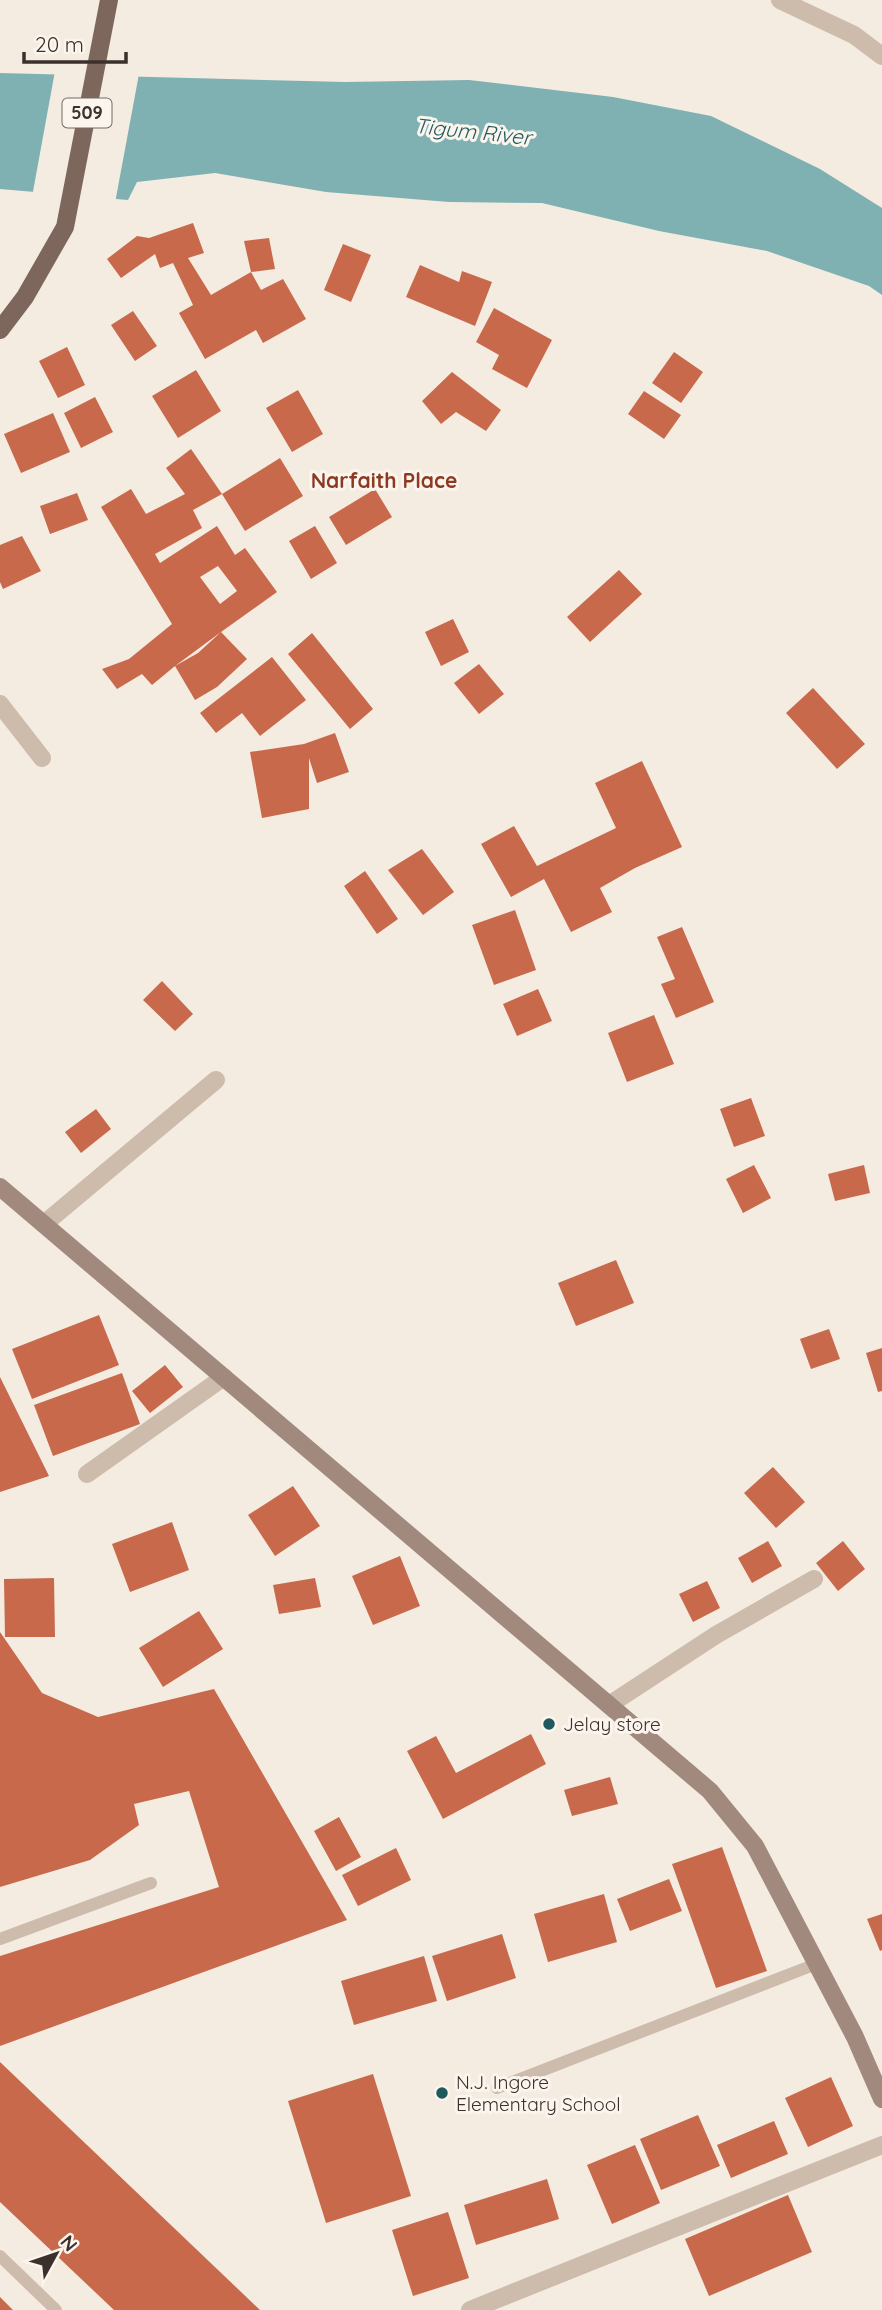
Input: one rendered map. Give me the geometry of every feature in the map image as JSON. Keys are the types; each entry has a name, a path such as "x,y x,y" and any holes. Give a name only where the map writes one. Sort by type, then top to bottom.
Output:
{"main road":[{"name":"509","path":"0,330 25,297 65,226 109,0"}],"street":[{"path":"780,0 854,35 882,56"},
{"path":"0,704 42,758"},
{"path":"44,1224 216,1080"},
{"path":"0,1187 710,1791 755,1846 855,2037 882,2099"},
{"path":"87,1474 224,1377"},
{"path":"609,1704 716,1635 814,1579"},
{"path":"470,2310 882,2145"}],"lane":[{"path":"0,1939 152,1883"},
{"path":"497,2088 816,1964"},
{"path":"0,2256 55,2310"}],"water":[{"name":"Tigum River","path":"0,73 345,82 469,80 613,97 711,116 820,169 882,208 882,295 869,286 767,251 659,231 542,203 449,202 326,192 215,173 137,182 128,200 0,189"}],"pier":[{"path":"55,71 139,74 115,203 32,197"}],"building":[{"path":"193,223 204,253 188,258 211,295 251,272 261,290 283,279 306,319 263,343 256,330 205,359 179,313 193,305 173,263 160,268 155,254 121,278 107,259 137,236 149,238"},
{"path":"269,238 275,269 251,272 244,241"},
{"path":"343,244 371,255 351,302 324,290"},
{"path":"420,265 459,282 462,271 492,282 475,326 406,297"},
{"path":"494,308 552,340 527,388 492,369 499,355 476,342"},
{"path":"133,311 157,346 135,361 111,325"},
{"path":"67,347 85,385 58,398 39,361"},
{"path":"674,352 703,372 681,403 652,383"},
{"path":"196,370 221,411 178,438 152,396"},
{"path":"452,372 501,410 486,431 456,412 441,424 422,401"},
{"path":"298,390 323,434 292,452 266,408"},
{"path":"644,391 681,415 664,439 628,414"},
{"path":"95,397 113,432 81,448 64,413"},
{"path":"53,413 70,452 21,473 4,434"},
{"path":"191,449 222,494 193,510 202,528 155,554 160,563 217,526 235,555 245,548 277,592 152,685 142,674 117,689 102,669 129,659 172,624 101,507 131,489 146,514 185,494 166,468","holes":["218,566 237,591 220,604 200,577"]},
{"path":"280,458 303,496 245,531 222,494"},
{"path":"375,489 392,517 346,545 329,517"},
{"path":"77,493 88,520 50,534 40,506"},
{"path":"315,526 337,563 311,579 289,541"},
{"path":"22,536 41,571 3,589 0,582 0,545"},
{"path":"619,570 642,594 590,642 567,617"},
{"path":"453,619 469,652 441,666 425,632"},
{"path":"221,632 247,659 217,687 195,700 175,666 198,653"},
{"path":"312,633 373,709 350,729 288,654"},
{"path":"272,657 306,700 260,736 242,713 216,733 200,713"},
{"path":"479,664 504,694 479,714 454,683"},
{"path":"813,688 865,744 837,769 786,713"},
{"path":"335,733 349,772 317,783 309,758 309,809 262,818 250,752 304,744"},
{"path":"642,761 682,847 635,868 600,888 612,912 571,932 544,879 511,897 481,844 514,826 537,866 616,828 595,783"},
{"path":"422,849 454,892 423,915 388,870"},
{"path":"365,871 398,919 377,934 344,886"},
{"path":"515,910 536,970 494,985 472,925"},
{"path":"682,927 714,1002 676,1018 661,984 675,979 657,937"},
{"path":"162,981 193,1014 175,1031 143,1000"},
{"path":"538,989 552,1021 517,1036 503,1004"},
{"path":"654,1015 674,1064 627,1082 608,1033"},
{"path":"751,1098 765,1136 734,1147 720,1109"},
{"path":"96,1109 111,1129 81,1153 65,1132"},
{"path":"754,1165 771,1198 743,1213 726,1179"},
{"path":"864,1165 870,1193 835,1201 828,1174"},
{"path":"616,1260 634,1303 576,1326 558,1283"},
{"path":"99,1315 119,1365 32,1399 12,1349"},
{"path":"829,1329 840,1359 811,1369 800,1339"},
{"path":"882,1348 882,1391 878,1392 866,1353"},
{"path":"165,1365 183,1387 150,1413 132,1391"},
{"path":"122,1373 140,1424 53,1456 34,1405"},
{"path":"0,1377 49,1476 0,1492"},
{"path":"773,1467 805,1502 776,1528 744,1493"},
{"path":"293,1486 320,1526 275,1556 248,1515"},
{"path":"172,1522 189,1570 130,1592 112,1544"},
{"path":"768,1541 782,1566 752,1583 738,1558"},
{"path":"843,1541 865,1569 838,1591 816,1563"},
{"path":"400,1556 420,1606 373,1625 352,1576"},
{"path":"54,1578 55,1637 5,1637 4,1579"},
{"path":"315,1578 321,1607 279,1614 273,1585"},
{"path":"707,1581 720,1608 693,1622 679,1594"},
{"path":"199,1611 223,1649 163,1687 139,1648"},
{"path":"0,1632 42,1693 98,1717 214,1689 347,1920 0,2046 0,1956 219,1887 189,1791 134,1804 139,1825 90,1860 0,1887"},
{"path":"531,1734 546,1764 443,1819 407,1751 436,1736 456,1773"},
{"path":"610,1777 618,1804 572,1816 564,1790"},
{"path":"339,1817 361,1857 336,1871 314,1831"},
{"path":"722,1847 767,1971 716,1988 672,1864"},
{"path":"396,1848 411,1880 358,1906 342,1875"},
{"path":"669,1879 682,1911 630,1931 617,1899"},
{"path":"604,1894 617,1942 548,1962 534,1914"},
{"path":"882,1914 882,1950 880,1951 867,1919"},
{"path":"502,1934 516,1978 447,2001 432,1956"},
{"path":"424,1956 437,2001 354,2025 341,1981"},
{"path":"0,2062 260,2310 114,2310 0,2202"},
{"path":"373,2074 411,2196 326,2223 288,2101"},
{"path":"831,2077 853,2126 808,2147 785,2098"},
{"path":"698,2115 720,2166 661,2190 640,2139"},
{"path":"774,2121 788,2154 731,2178 717,2145"},
{"path":"635,2145 660,2203 612,2224 587,2165"},
{"path":"547,2179 559,2219 476,2245 464,2205"},
{"path":"788,2195 812,2252 709,2296 685,2239"},
{"path":"448,2212 469,2278 413,2296 392,2230"},
{"path":"0,2297 13,2310 0,2310"}],"place":[{"name":"Jelay store","path":"549,1724"},
{"name":"N.J. Ingore Elementary School","path":"442,2093"}],"district":[{"name":"Narfaith Place","path":"384,481"}]}
